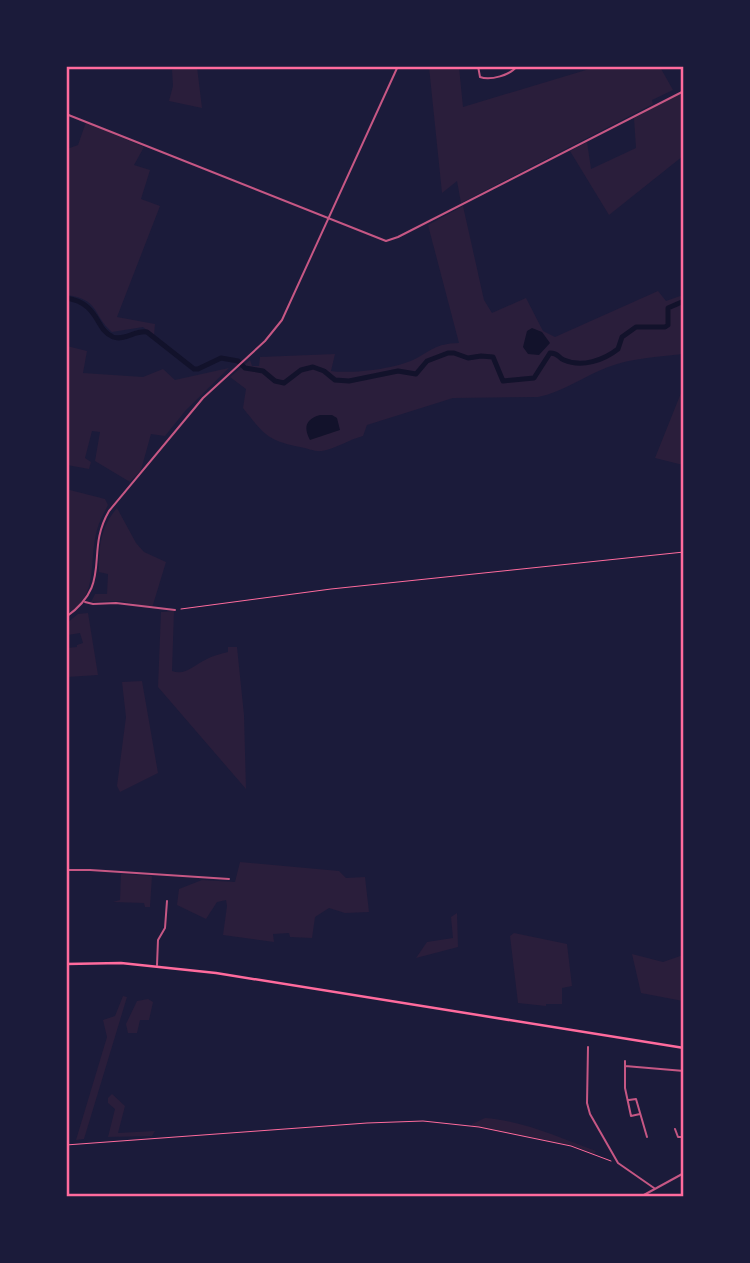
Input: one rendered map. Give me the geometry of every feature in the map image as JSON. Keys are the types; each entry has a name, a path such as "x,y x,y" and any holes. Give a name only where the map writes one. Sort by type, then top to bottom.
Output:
{"main road":[{"path":"66,964 105,962 235,976 684,1048"}],"street":[{"path":"66,617 85,602 94,582 99,533 109,511 182,421 265,341 282,320 398,66"},
{"path":"478,66 480,77 487,79 514,71 517,66"},
{"path":"66,114 380,240 392,240 684,91"},
{"path":"85,602 175,610"},
{"path":"66,870 229,879"},
{"path":"157,966 158,940 165,928 167,901"},
{"path":"588,1047 588,1109 618,1163 655,1189"},
{"path":"625,1061 631,1116 640,1114"},
{"path":"625,1066 684,1071"},
{"path":"628,1100 636,1099 646,1137"},
{"path":"674,1129 678,1137 684,1137"},
{"path":"644,1196 684,1173"}],"path":[{"path":"175,610 331,589 684,552"},
{"path":"66,1144 395,1121 433,1122 571,1146 618,1163"}],"shaded area":[{"path":"178,67 197,67 202,108 169,101 173,86 172,70"},
{"path":"429,67 459,67 463,107 596,67 660,67 673,90 652,100 653,104 461,203 457,181 442,193"},
{"path":"683,92 683,156 609,215 570,151 587,142 591,169 636,148 634,118"},
{"path":"86,122 144,147 134,165 150,170 141,199 160,206 117,317 155,324 154,336 143,327 112,332 91,304 67,295 67,149 78,145"},
{"path":"463,206 484,300 492,313 526,298 543,331 555,337 658,291 666,301 683,295 683,354 617,364 538,397 453,398 367,425 363,436 322,451 280,442 267,435 243,408 246,389 230,377 250,360 252,366 259,366 260,357 335,354 331,371 361,371 405,363 439,346 459,343 428,225"},
{"path":"532,328 542,332 550,343 539,355 528,354 523,347 527,331"},
{"path":"67,346 87,351 83,373 143,377 163,369 175,380 229,368 186,410 165,436 151,434 141,470 130,482 95,461 100,432 92,431 85,458 91,462 89,469 67,465"},
{"path":"683,388 684,465 655,458"},
{"path":"320,415 337,418 340,430 310,440 307,424"},
{"path":"66,489 105,499 108,505 94,542 89,588 84,598 67,614"},
{"path":"117,508 136,543 144,552 166,562 152,608 121,601 91,602 95,594 107,594 108,574 99,572 100,546 107,523"},
{"path":"174,611 172,671 185,671 210,657 228,652 228,647 237,647 244,715 246,789 158,687 161,612"},
{"path":"88,613 98,675 67,677 67,648 83,643 80,633 68,635 67,643 67,623 78,614"},
{"path":"142,681 158,773 120,792 117,786 126,717 122,682"},
{"path":"240,862 339,871 346,878 365,877 369,912 345,913 329,908 315,917 312,938 290,937 289,933 273,934 274,942 223,935 226,900 217,902 206,919 177,905 179,889 202,880 235,882"},
{"path":"121,874 152,876 150,907 145,907 144,903 113,902 120,900"},
{"path":"457,913 458,947 416,958 427,942 453,938 451,917"},
{"path":"514,933 567,944 572,986 562,988 562,1004 546,1006 518,1003 510,936"},
{"path":"632,954 663,962 683,955 683,1001 641,993"},
{"path":"123,996 127,997 84,1139 76,1140 107,1037 103,1020 115,1016"},
{"path":"148,999 153,1002 149,1020 140,1020 137,1033 128,1033 126,1024 137,1001"},
{"path":"112,1094 125,1106 118,1133 155,1131 152,1136 108,1137 115,1109 108,1103"},
{"path":"485,1118 528,1126 596,1151 594,1154 573,1146 472,1126"}],"waterway":[{"path":"66,298 85,305 107,334 122,338 138,332 147,332 194,369 221,358 238,361 245,368 263,371 275,381 284,383 301,370 313,367 324,371 335,380 349,381 398,371 416,374 427,361 448,353 468,358 493,357 503,381 534,378 550,353 578,363 600,359 618,349 622,337 636,327 668,325 668,308 684,301"}]}
